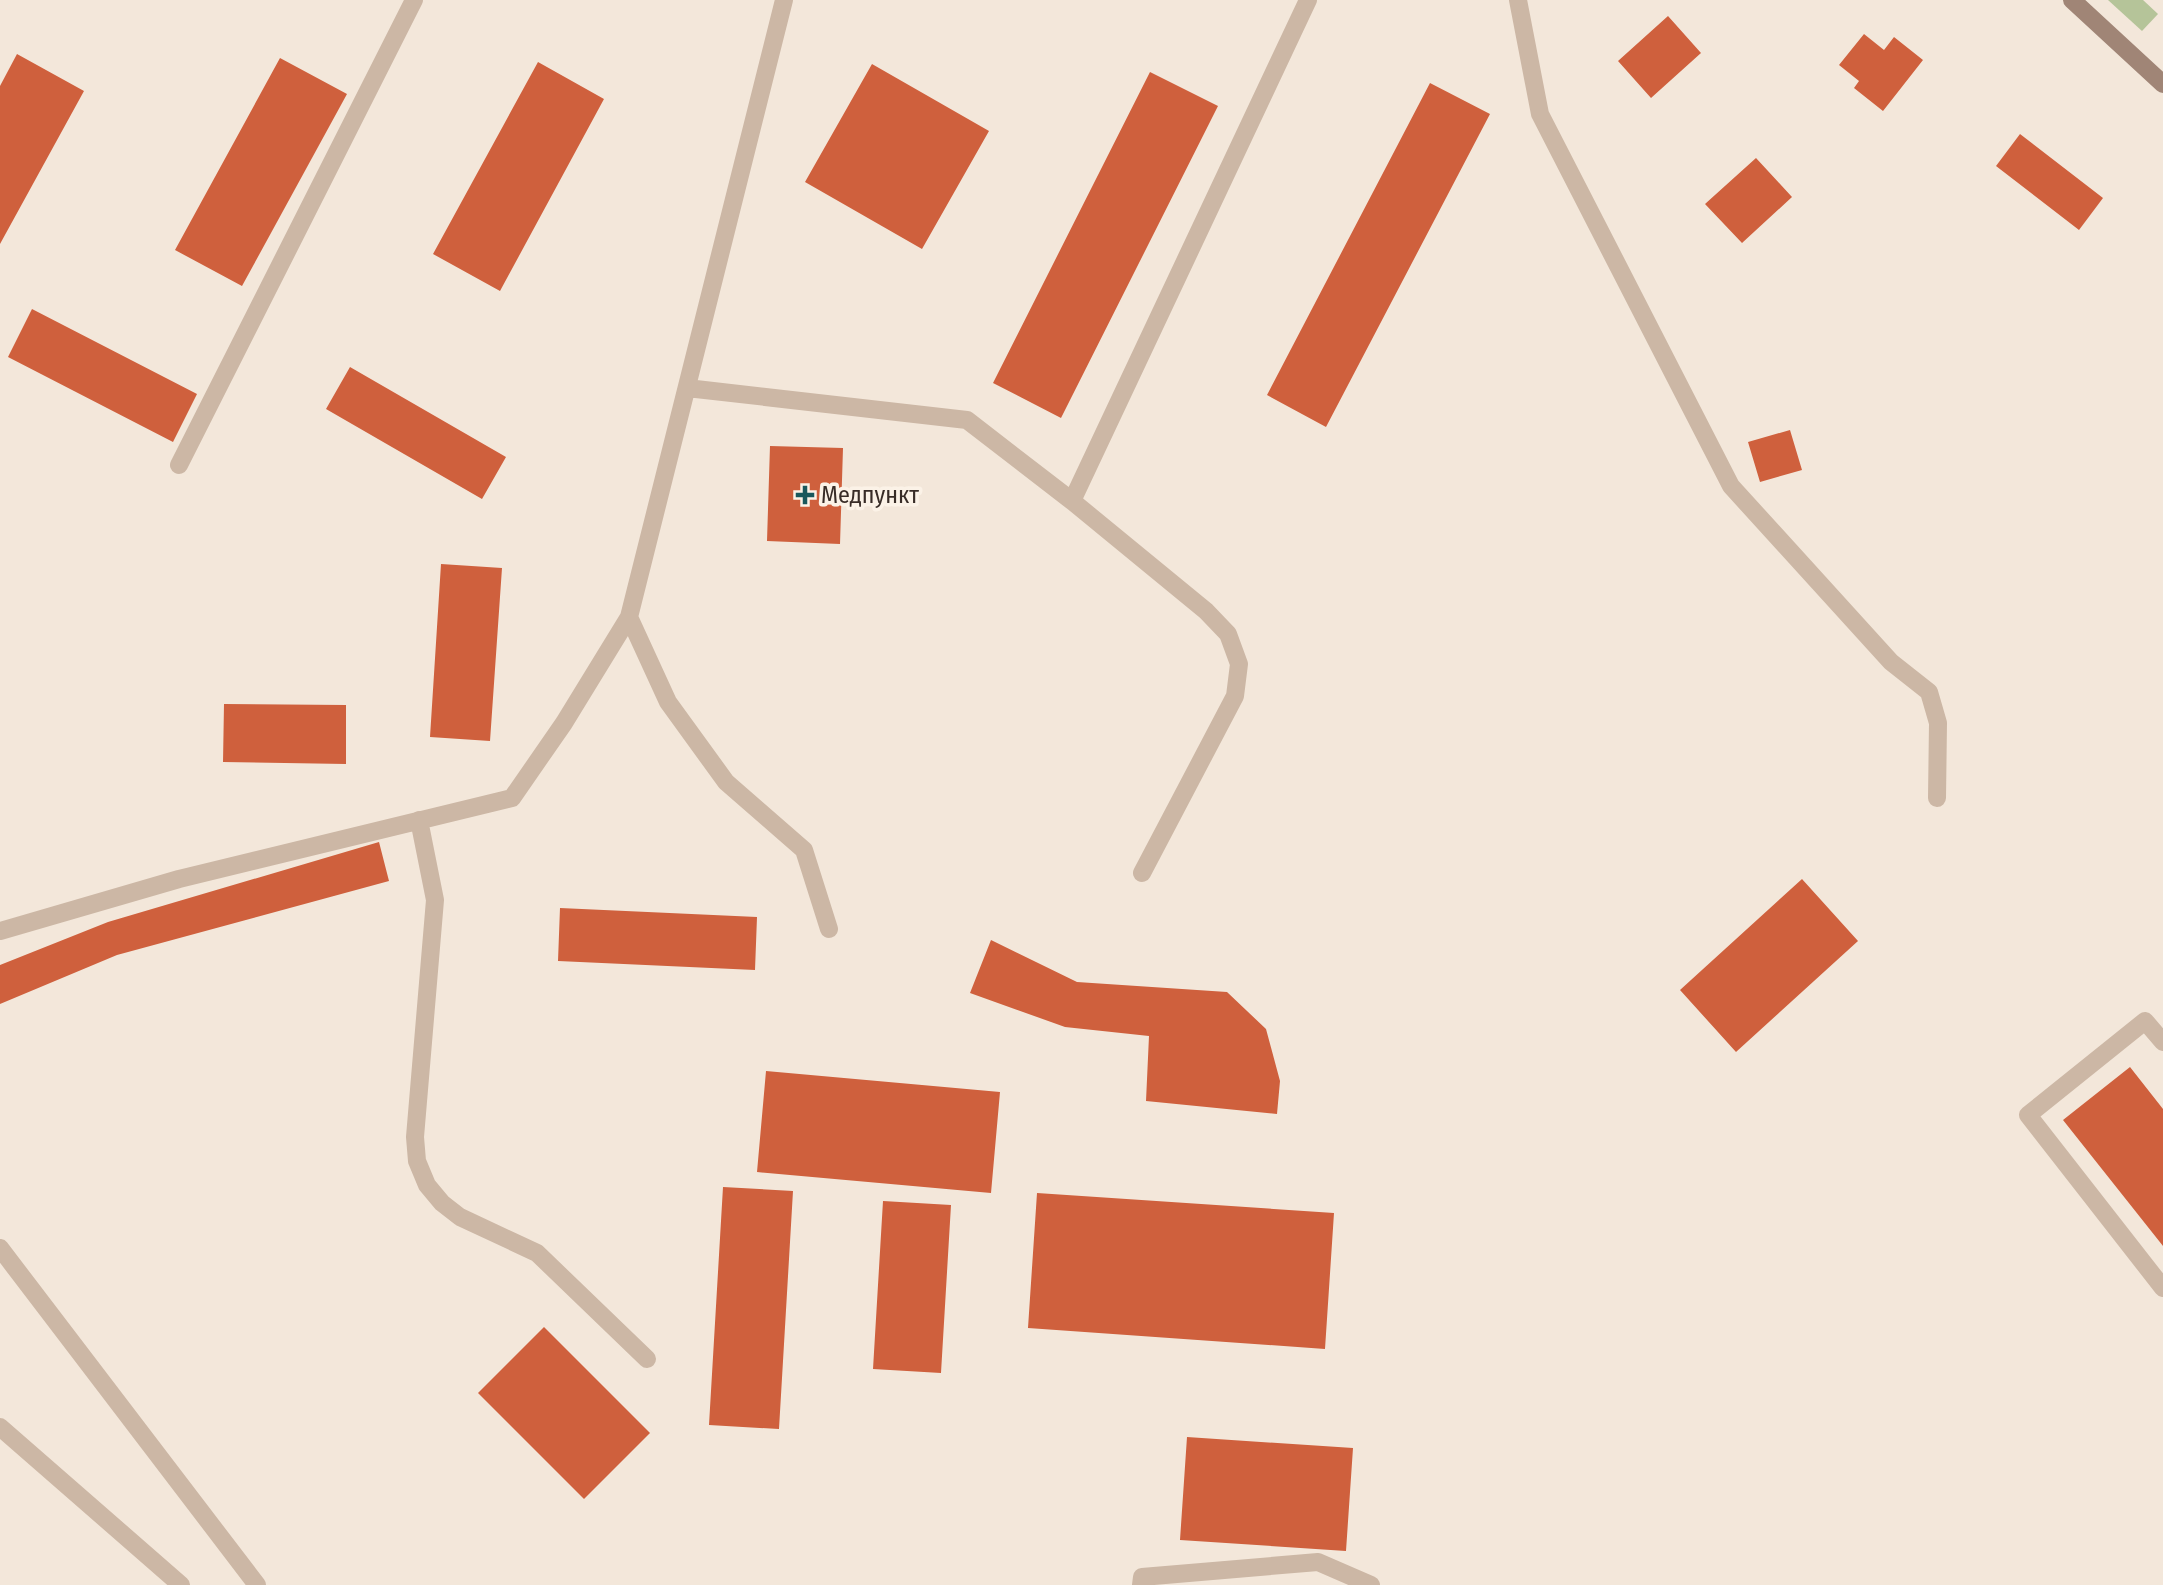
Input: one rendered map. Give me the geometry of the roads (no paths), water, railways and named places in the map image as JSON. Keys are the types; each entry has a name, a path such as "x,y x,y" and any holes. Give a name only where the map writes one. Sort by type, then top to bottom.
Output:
{"main road":[{"path":"2072,0 2163,84"}],"lane":[{"path":"178,465 414,0"},
{"path":"0,931 179,879 512,798 564,723 629,617 784,0"},
{"path":"1072,501 1308,0"},
{"path":"1518,0 1540,114 1731,486 1891,662 1929,692 1938,723 1937,798"},
{"path":"687,388 967,420 1072,501 1206,611 1228,635 1239,664 1235,696 1142,873"},
{"path":"629,617 668,702 726,782 804,850 829,929"},
{"path":"419,820 435,900 415,1137 418,1161 426,1185 442,1203 460,1217 537,1253 647,1359"},
{"path":"2163,1042 2145,1021 2028,1115 2163,1288"},
{"path":"0,1248 257,1585"},
{"path":"0,1427 181,1585"},
{"path":"1142,1585 1142,1577 1318,1562 1371,1585"}],"place":[{"name":"Медпункт","path":"805,495"}]}
